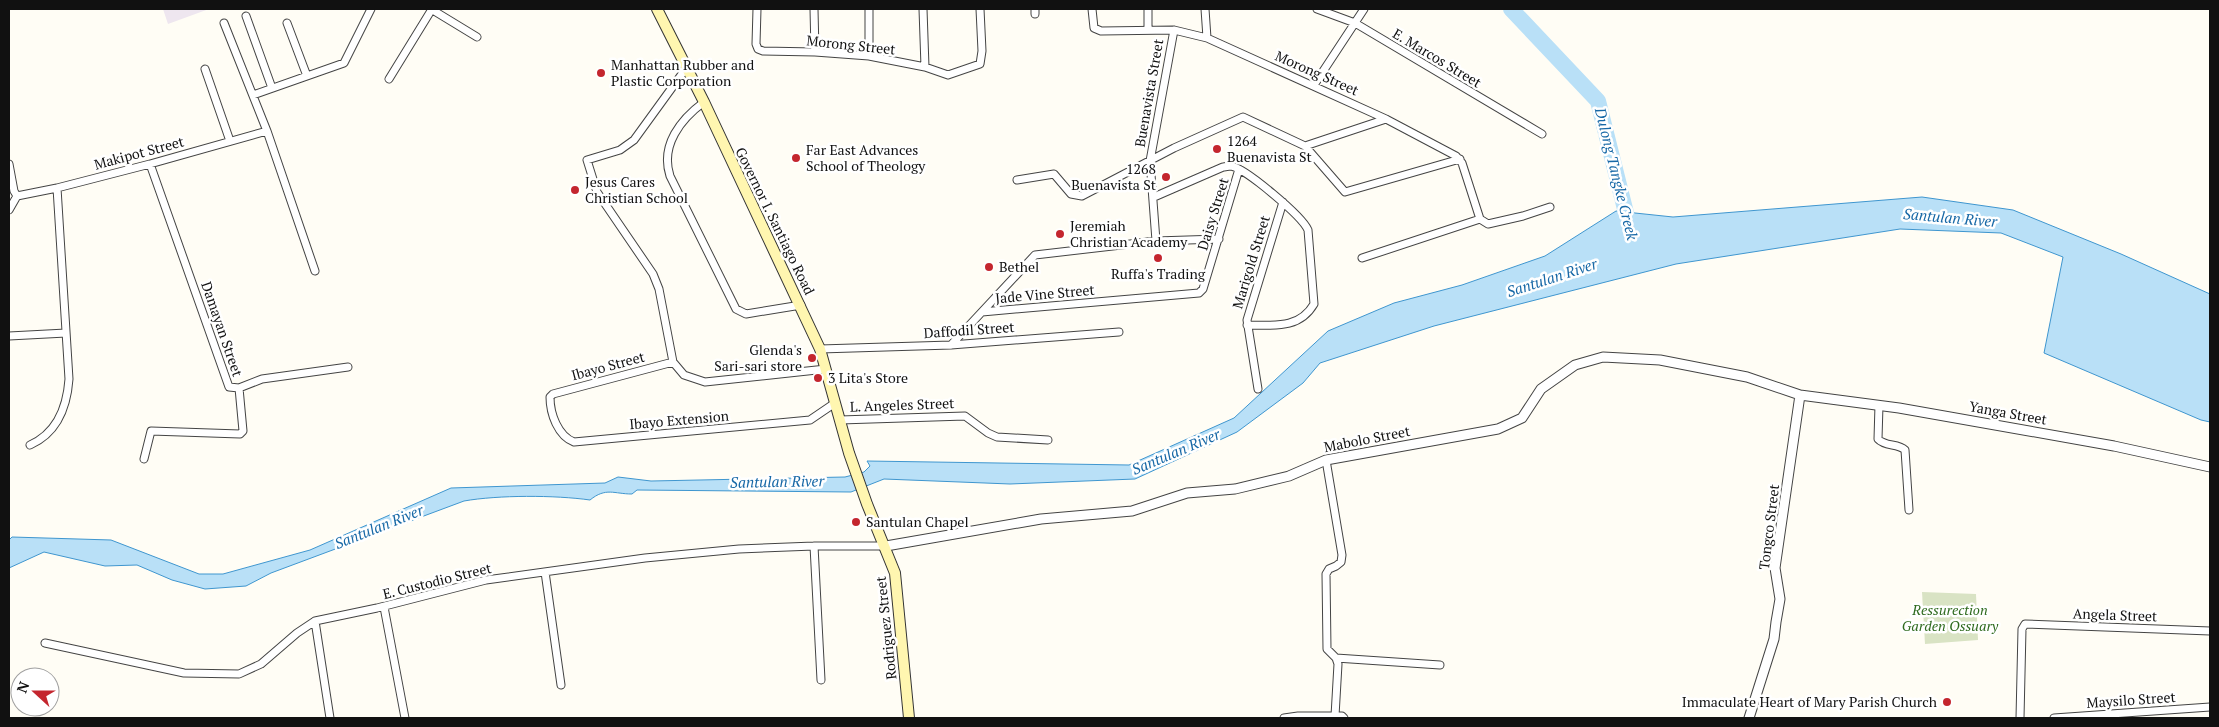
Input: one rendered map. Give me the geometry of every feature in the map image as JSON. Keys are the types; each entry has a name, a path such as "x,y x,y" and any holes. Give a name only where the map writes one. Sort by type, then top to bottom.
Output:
{"main road":[{"name":"Governor I. Santiago Road","path":"657,9 687,67 801,305 820,349 849,453"},
{"name":"Rodriguez Street","path":"849,453 895,573 910,718"}],"street":[{"path":"253,95 344,63 371,9"},
{"path":"389,79 431,9 477,37"},
{"name":"Morong Street","path":"757,9 756,44 758,49 763,51 869,56 925,67 948,75 980,64 982,51 980,9"},
{"path":"814,9 815,52"},
{"path":"869,9 869,56"},
{"path":"923,9 925,67"},
{"name":"Morong Street","path":"1092,9 1094,28 1101,31 1174,30 1207,38 1386,119 1460,159"},
{"path":"1148,9 1148,30"},
{"path":"1205,9 1207,38"},
{"name":"E. Marcos Street","path":"1317,9 1355,23 1542,134"},
{"path":"1314,85 1364,9"},
{"path":"246,16 272,88"},
{"path":"224,23 267,130 315,271"},
{"path":"288,24 307,76"},
{"name":"Buenavista Street","path":"1156,241 1150,160 1174,30"},
{"path":"687,67 634,140 620,150 587,160 597,192 653,274 659,289 674,362 684,375 705,382 826,369"},
{"path":"205,68 230,141"},
{"path":"704,102 689,113 671,139 667,162 670,176 736,309 746,314 801,305"},
{"name":"Buenavista Street","path":"1150,160 1243,117 1305,146 1345,192 1460,159"},
{"path":"1305,146 1386,119"},
{"name":"Makipot Street","path":"17,196 57,188 150,164 267,130"},
{"path":"1460,159 1480,219 1488,224 1524,216 1550,207"},
{"path":"1017,180 1054,174 1071,194 1082,196 1150,160"},
{"path":"9,164 14,191 17,196 9,210"},
{"name":"Damayan Street","path":"150,164 229,387 239,388 262,380 348,367"},
{"path":"1154,197 1223,167 1231,166 1239,169 1283,202 1303,222 1308,230 1314,304 1311,309 1291,324 1247,325"},
{"name":"Daisy Street","path":"1199,293 1203,288 1219,239 1239,169"},
{"path":"30,445 40,440 49,432 64,409 70,379 57,188"},
{"name":"Marigold Street","path":"1258,389 1247,325 1283,202"},
{"path":"1362,258 1480,219"},
{"path":"951,345 1035,255 1156,241 1219,239"},
{"name":"Jade Vine Street","path":"982,312 1199,293"},
{"name":"Daffodil Street","path":"820,349 951,345 1119,332"},
{"path":"9,336 66,333"},
{"name":"Mabolo Street","path":"886,546 1041,519 1132,511 1187,493 1235,489 1289,476 1326,460 1498,429 1522,418 1541,389 1575,365 1603,357 1660,360 1747,377 1800,395"},
{"name":"Ibayo Street","path":"550,397 553,394 674,362"},
{"path":"144,459 151,431 240,434 242,431 239,388"},
{"name":"Yanga Street","path":"1800,395 1879,405 2104,445 2210,467"},
{"name":"Tongco Street","path":"1749,718 1774,639 1780,599 1775,568 1800,395"},
{"name":"Ibayo Extension","path":"550,397 551,410 563,436 574,442 810,420 835,403"},
{"path":"1879,405 1878,439 1881,442 1899,446 1905,450 1910,510"},
{"name":"L. Angeles Street","path":"840,420 965,416 988,434 997,437 1048,440"},
{"path":"1326,460 1342,555 1341,562 1329,569 1326,574 1328,649 1336,658 1337,688 1335,716"},
{"path":"814,546 821,680"},
{"name":"E. Custodio Street","path":"45,643 184,673 239,674 261,664 297,632 314,621 384,607 486,580 654,557 739,549 886,546"},
{"path":"545,572 561,685"},
{"path":"384,607 405,718"},
{"path":"314,621 330,718"},
{"name":"Angela Street","path":"2020,718 2022,629 2025,624 2210,631"},
{"path":"1336,658 1440,665"},
{"name":"Maysilo Street","path":"2054,718 2210,707"},
{"path":"1284,718 1298,716 1342,716 1344,718"}],"shaded area":[{"path":"163,9 209,9 168,24"}],"green space":[{"name":"Ressurection Garden Ossuary","path":"1922,592 1976,594 1978,640 1925,644"}],"water":[{"name":"Santulan River","path":"1922,197 2013,210 2121,254 2210,294 2210,422 2201,420 2044,353 2063,257 2001,233 1900,229 1676,264 1434,326 1320,363 1303,383 1237,432 1135,479 1010,484 884,479 851,492 637,490 632,494 606,492 590,500 527,496 478,499 464,501 271,573 246,586 205,589 172,580 137,565 105,566 44,552 9,568 9,540 12,537 111,540 199,574 223,574 310,550 451,488 605,483 618,477 651,481 845,477 864,472 870,466 867,461 1129,465 1234,418 1328,331 1394,303 1462,285 1545,256 1616,211 1673,217"}],"waterway":[{"name":"Dulong Tangke Creek","path":"1511,9 1598,101 1631,233"}],"place":[{"name":"Manhattan Rubber and Plastic Corporation","path":"601,73"},
{"name":"1264 Buenavista St","path":"1217,149"},
{"name":"Far East Advances School of Theology","path":"796,158"},
{"name":"1268 Buenavista St","path":"1166,177"},
{"name":"Jesus Cares Christian School","path":"575,190"},
{"name":"Jeremiah Christian Academy","path":"1060,234"},
{"name":"Ruffa's Trading","path":"1158,258"},
{"name":"Bethel","path":"989,267"},
{"name":"Glenda's Sari-sari store","path":"812,358"},
{"name":"3 Lita's Store","path":"818,378"},
{"name":"Santulan Chapel","path":"856,522"},
{"name":"Immaculate Heart of Mary Parish Church","path":"1947,702"}]}
